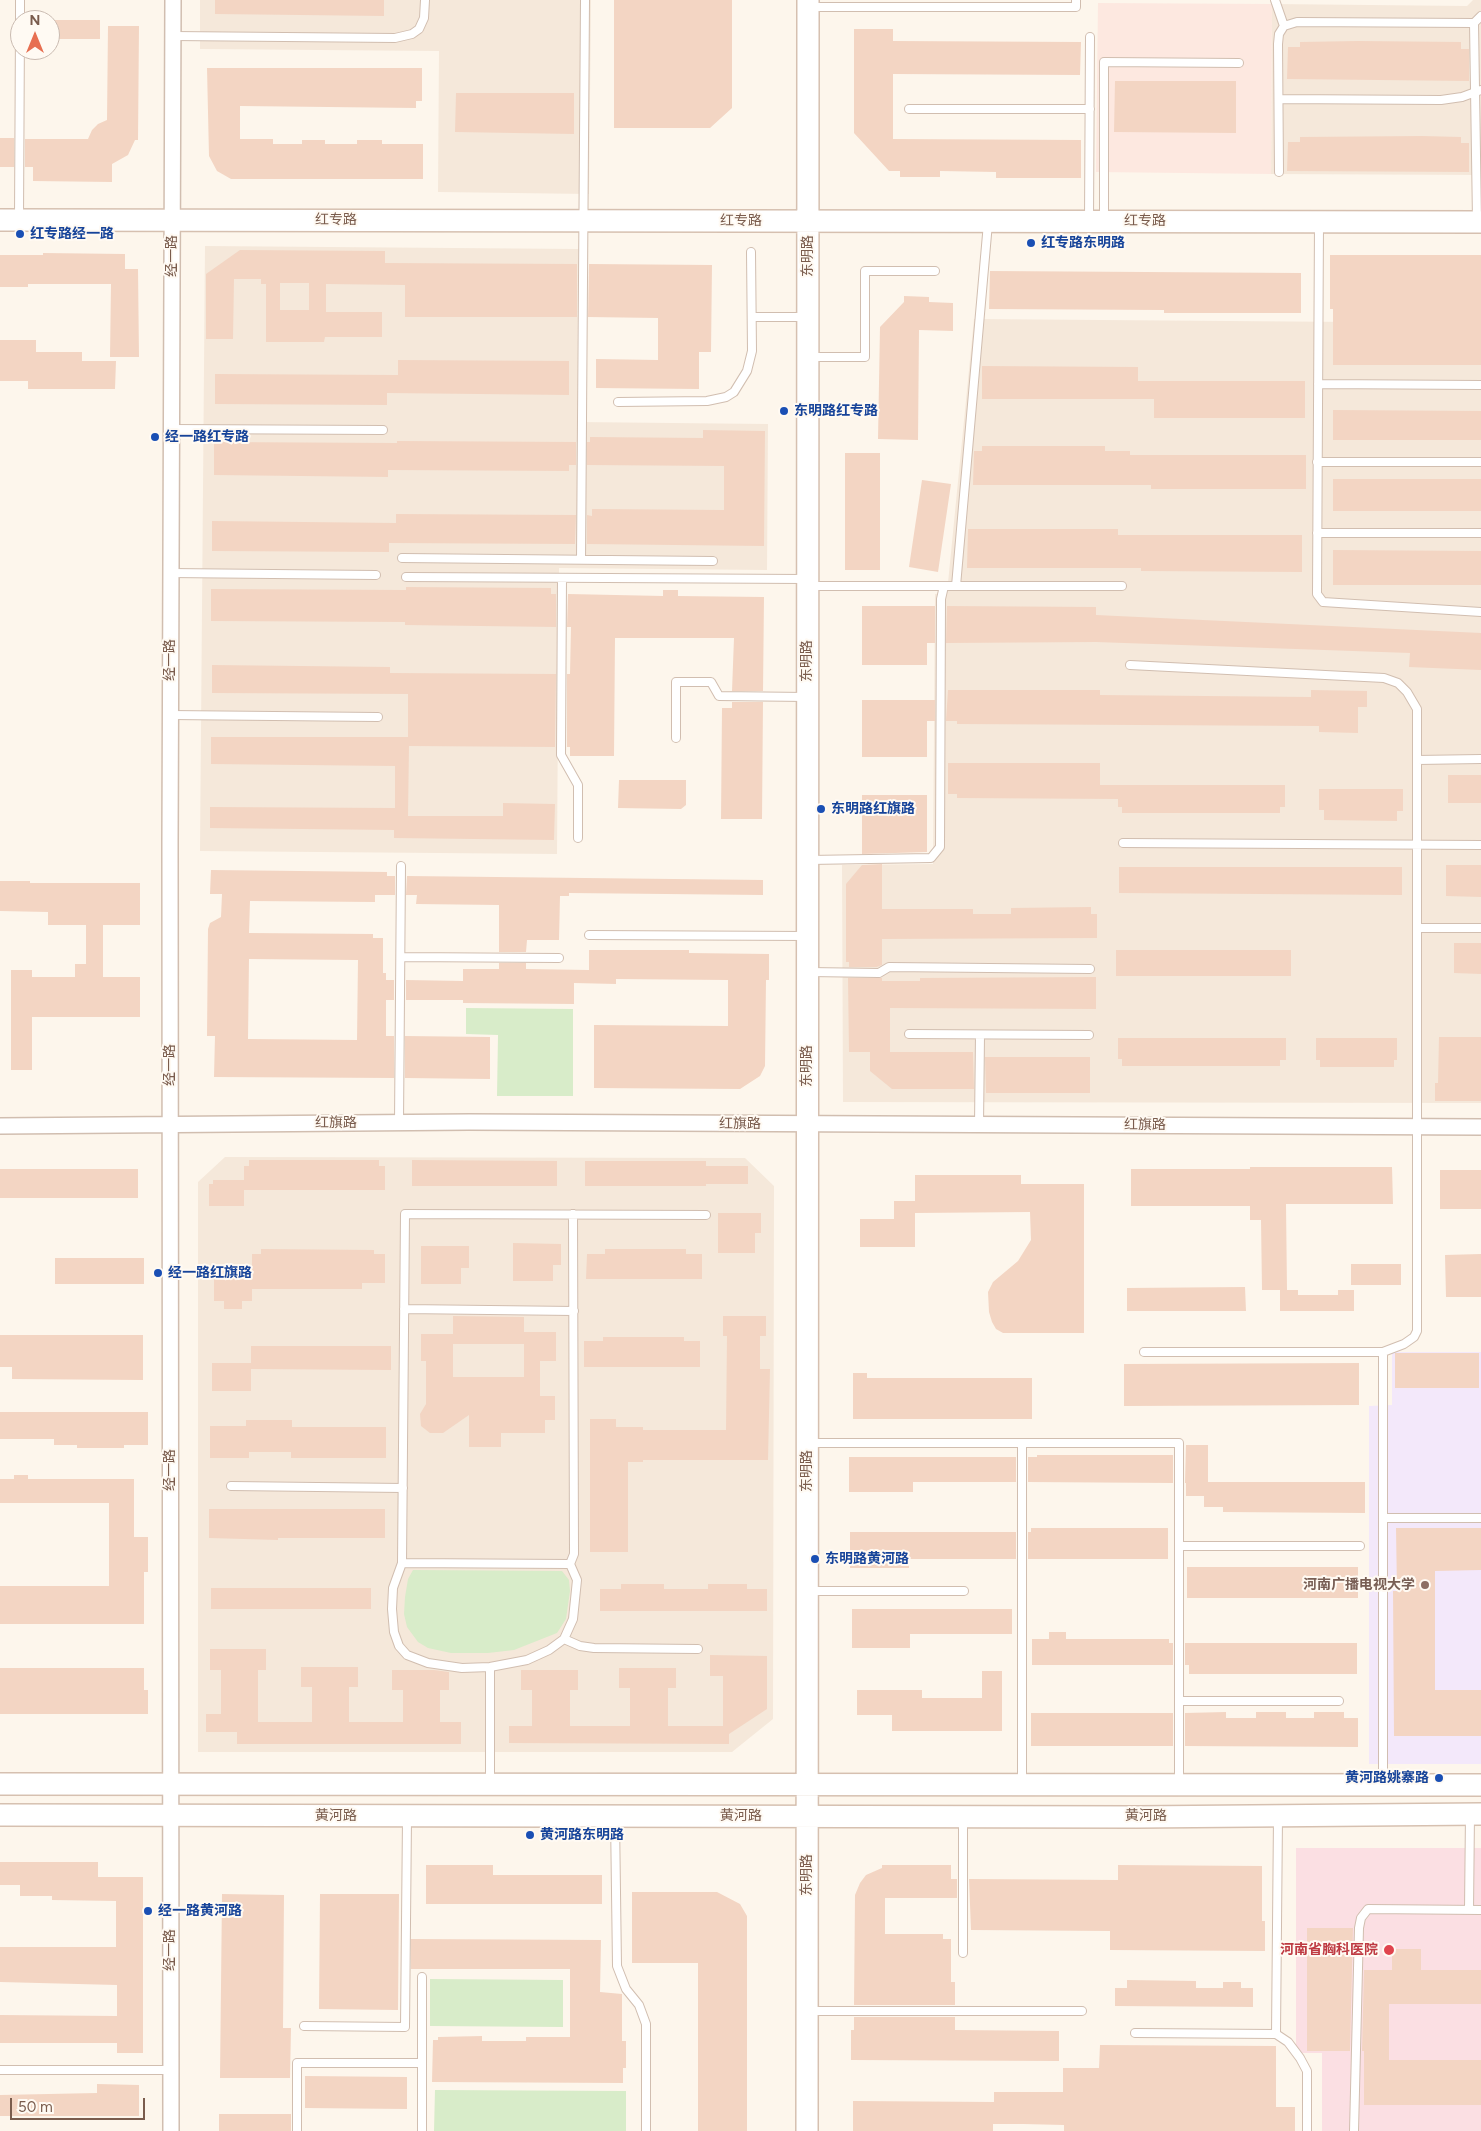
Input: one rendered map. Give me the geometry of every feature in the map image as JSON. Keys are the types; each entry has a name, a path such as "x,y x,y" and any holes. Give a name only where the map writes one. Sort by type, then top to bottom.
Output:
{"street":[{"name":"经一路","path":"170,2131 170,574 173,0"},
{"name":"东明路","path":"807,2131 808,4"},
{"name":"红专路","path":"9,220 1479,222"},
{"name":"红旗路","path":"0,1126 399,1123 1481,1127"},
{"path":"0,1784 1481,1785"},
{"name":"黄河路","path":"0,1815 1278,1816 1475,1814"}],"lane":[{"path":"173,36 396,38 412,34 419,29 424,18 425,0"},
{"path":"581,559 585,0"},
{"path":"808,4 1076,7 1076,0"},
{"path":"1275,0 1284,26"},
{"path":"1279,172 1278,44 1279,34 1284,26 1297,22 1474,23 1481,16"},
{"path":"1474,23 1478,91 1479,222"},
{"path":"1090,37 1090,109 1097,221"},
{"path":"9,220 18,60"},
{"path":"1097,221 1104,62 1239,63"},
{"path":"1279,99 1441,100 1478,91"},
{"path":"910,109 1090,109"},
{"path":"956,586 988,221"},
{"path":"1319,221 1317,594 1323,602 1481,612"},
{"path":"618,402 708,401 726,397 734,392 747,371 752,351 751,252"},
{"path":"808,357 865,357 865,271 935,271"},
{"path":"752,317 808,317"},
{"path":"1318,384 1481,386"},
{"path":"171,429 383,430"},
{"path":"1317,462 1481,462"},
{"path":"1317,533 1481,533"},
{"path":"402,558 713,561"},
{"path":"170,574 376,575"},
{"path":"406,577 562,578 944,586 1122,586"},
{"path":"562,578 561,755 578,785 578,838"},
{"path":"807,860 932,858 940,847 941,599 944,586"},
{"path":"1130,666 1384,678 1398,683 1407,692 1417,709 1417,1127 1416,1331 1414,1337 1404,1344 1383,1352 1144,1352"},
{"path":"676,738 676,682 711,682 719,696 807,697"},
{"path":"170,715 378,717"},
{"path":"1417,760 1481,760"},
{"path":"1123,843 1481,845"},
{"path":"399,1123 401,866"},
{"path":"1417,928 1481,928"},
{"path":"588,935 807,936"},
{"path":"401,957 559,958"},
{"path":"807,972 879,973 889,968 1090,969"},
{"path":"909,1034 1089,1036"},
{"path":"979,1125 980,1035"},
{"path":"574,1214 574,1554 570,1564 577,1580 573,1619 564,1639 549,1650 526,1660 490,1667 462,1668 428,1663 407,1655 399,1646 394,1632 392,1609 393,1588 402,1564 405,1214 574,1214 706,1215"},
{"path":"404,1309 574,1310"},
{"path":"1383,1352 1383,1785"},
{"path":"807,1443 1179,1443 1179,1785"},
{"path":"1022,1443 1022,1785"},
{"path":"231,1486 403,1488"},
{"path":"1383,1518 1481,1518"},
{"path":"1179,1546 1360,1546"},
{"path":"402,1564 570,1564"},
{"path":"807,1591 964,1591"},
{"path":"564,1639 580,1646 594,1648 698,1648"},
{"path":"490,1667 490,1785"},
{"path":"1179,1701 1339,1701"},
{"path":"1469,1910 1475,1814"},
{"path":"304,2026 405,2027 407,1816"},
{"path":"615,1816 617,1966 626,1989 639,2005 646,2024 646,2131"},
{"path":"963,1816 963,1953"},
{"path":"1276,2034 1278,1816"},
{"path":"1354,2131 1359,1928 1361,1918 1368,1909 1481,1910"},
{"path":"422,1977 422,2131"},
{"path":"807,2011 1082,2011"},
{"path":"1135,2033 1276,2034 1288,2042 1307,2071 1307,2131"},
{"path":"297,2131 297,2063 422,2063"},
{"path":"0,2070 170,2070"}],"shaded area":[{"path":"200,0 591,0 589,194 438,192 439,51 200,49"},
{"path":"1473,0 1481,0 1481,175 1271,174 1272,4 1467,6"},
{"path":"1098,3 1272,4 1271,174 1096,172"},
{"path":"205,246 578,249 577,422 768,424 767,570 559,568 557,854 200,851"},
{"path":"974,319 1481,323 1481,1103 843,1102 842,865 933,864 935,594 947,593"},
{"path":"225,1157 745,1158 774,1186 773,1719 732,1752 198,1752 198,1182"},
{"name":"河南广播电视大学","path":"1392,1352 1481,1352 1481,1764 1369,1764 1369,1406 1392,1405"},
{"name":"河南省胸科医院","path":"1296,1848 1481,1848 1481,2131 1322,2131 1322,2053 1296,2053"}],"green space":[{"path":"466,1008 573,1009 573,1096 497,1096 498,1035 466,1034"},
{"path":"413,1570 562,1571 569,1580 570,1591 566,1619 557,1633 514,1650 488,1653 451,1653 428,1648 418,1642 407,1627 404,1614 408,1579"},
{"path":"430,1979 563,1980 563,2027 430,2026"},
{"path":"435,2090 626,2091 626,2131 434,2131"}],"building":[{"path":"215,0 384,0 384,16 215,14"},
{"path":"614,0 732,0 732,108 710,128 614,128"},
{"path":"60,20 100,20 100,39 60,39"},
{"path":"108,26 139,26 138,140 135,140 128,155 112,164 112,182 33,181 33,167 25,167 25,139 88,139 92,130 98,124 107,120"},
{"path":"854,29 893,29 893,41 1081,42 1080,75 893,74 893,139 1081,140 1081,178 996,178 996,172 940,171 940,177 900,177 900,171 889,171 854,133"},
{"path":"1300,42 1461,42 1461,49 1469,49 1469,81 1287,79 1288,47 1300,47"},
{"path":"207,68 422,68 422,101 416,101 416,108 240,106 240,139 273,139 273,144 302,144 302,140 325,140 325,144 357,144 357,140 382,140 382,144 423,144 423,179 231,179 217,171 209,156"},
{"path":"1115,81 1236,81 1236,133 1114,132"},
{"path":"456,93 574,93 574,134 455,132"},
{"path":"1300,137 1461,137 1461,143 1469,143 1469,172 1287,171 1288,142 1300,142"},
{"path":"0,138 14,138 14,167 0,167"},
{"path":"240,250 385,251 385,263 577,264 577,317 405,317 405,285 326,284 326,312 382,312 382,337 325,337 324,342 266,342 266,284 261,284 261,279 234,279 233,339 206,339 206,274","holes":["280,283 309,283 309,310 280,310"]},
{"path":"43,253 125,254 125,269 138,269 139,357 110,357 111,284 28,284 28,287 0,287 0,255 43,255"},
{"path":"1330,255 1481,255 1481,365 1333,365 1333,309 1330,309"},
{"path":"589,264 712,265 711,352 699,352 699,389 596,388 596,359 658,360 658,318 588,317"},
{"path":"990,271 1301,273 1301,313 1164,313 1164,310 989,309"},
{"path":"904,296 929,297 929,302 953,303 953,331 919,330 918,440 878,439 880,327 904,302"},
{"path":"0,340 36,340 36,352 82,352 82,361 116,361 115,389 28,389 28,381 0,381"},
{"path":"398,360 569,361 569,395 387,393 387,405 215,404 215,374 398,375"},
{"path":"982,366 1138,367 1138,381 1305,381 1305,418 1154,418 1154,399 982,399"},
{"path":"1333,410 1481,411 1481,440 1333,440"},
{"path":"703,430 765,431 764,546 587,544 587,515 592,516 592,509 724,510 724,466 587,465 587,442 590,442 590,437 703,438"},
{"path":"397,441 576,442 576,465 569,465 569,471 388,470 388,477 214,475 214,442 397,443"},
{"path":"982,446 1105,446 1105,451 1130,451 1130,455 1306,455 1306,489 1151,489 1151,485 973,485 974,451 982,451"},
{"path":"845,453 880,453 880,570 845,570"},
{"path":"1333,479 1481,479 1481,511 1333,511"},
{"path":"922,480 951,484 938,572 909,567"},
{"path":"396,514 576,515 575,544 389,543 389,552 212,551 212,521 396,523"},
{"path":"968,529 1118,529 1118,535 1302,535 1302,572 1141,571 1141,568 967,568"},
{"path":"1333,550 1481,551 1481,585 1333,585"},
{"path":"406,587 551,588 551,594 556,594 556,627 405,625 405,622 211,621 211,589 406,590"},
{"path":"663,590 678,590 678,596 764,597 763,691 732,691 734,638 615,638 614,756 570,756 570,747 567,747 567,674 570,674 571,627 567,627 568,594 663,596"},
{"path":"862,606 935,606 935,643 927,643 927,665 862,665"},
{"path":"947,606 1096,607 1096,615 1481,633 1481,670 1409,667 1410,653 1096,642 946,643"},
{"path":"212,665 390,667 390,673 556,674 555,747 409,746 408,816 503,816 503,803 555,804 554,840 394,838 394,830 210,828 210,807 395,808 395,766 211,764 211,737 408,737 408,694 212,693"},
{"path":"948,690 1100,690 1100,695 1311,697 1311,690 1367,691 1367,707 1358,707 1358,733 1319,732 1319,726 957,724 957,721 946,721"},
{"path":"862,700 935,700 935,721 927,721 927,757 862,757"},
{"path":"732,702 763,702 762,819 721,819 722,708 732,708"},
{"path":"948,763 1100,763 1100,785 1285,785 1285,807 1280,807 1280,813 1122,813 1122,807 1118,807 1118,799 957,798 957,794 948,794"},
{"path":"1448,775 1481,775 1481,803 1448,803"},
{"path":"619,780 686,780 686,805 681,809 618,808"},
{"path":"1319,789 1403,789 1403,811 1397,811 1397,821 1324,820 1324,810 1319,810"},
{"path":"862,795 927,795 927,852 862,854"},
{"path":"882,864 882,909 973,909 973,914 1011,914 1011,908 1091,907 1091,914 1097,914 1097,938 882,939 882,965 877,967 849,967 849,962 846,962 846,884 862,865"},
{"path":"1446,865 1481,865 1481,897 1446,896"},
{"path":"1119,867 1402,867 1402,895 1119,893"},
{"path":"211,870 387,872 387,876 395,876 395,895 375,895 375,902 250,901 249,933 373,934 373,938 383,938 383,973 386,973 386,980 394,980 394,1000 386,1000 386,1036 394,1036 394,1078 214,1077 215,1036 207,1036 208,929 210,923 221,917 222,894 210,894","holes":["249,959 358,960 357,1040 248,1039"]},
{"path":"407,876 763,880 763,895 569,893 569,896 560,896 559,940 527,940 526,952 499,952 499,905 416,904 417,895 406,895"},
{"path":"0,881 30,881 30,883 140,883 140,925 103,925 103,977 140,977 140,1017 32,1017 32,1070 11,1070 11,970 32,970 32,977 75,977 75,964 86,964 86,925 48,925 48,912 0,911"},
{"path":"1454,943 1481,943 1481,974 1454,973"},
{"path":"589,950 689,950 689,953 769,954 769,980 766,980 765,1066 760,1076 740,1089 594,1088 594,1025 728,1026 728,980 616,979 616,984 574,983 574,1004 463,1003 463,1000 406,1000 406,980 463,981 463,969 499,969 499,963 526,963 526,969 589,970"},
{"path":"1116,950 1291,950 1291,976 1116,976"},
{"path":"1096,977 1096,1009 890,1008 890,1052 973,1052 974,1089 892,1089 870,1071 870,1052 849,1052 848,978 882,978 882,981 920,981 920,978"},
{"path":"405,1036 490,1037 490,1079 405,1078"},
{"path":"1439,1037 1481,1037 1481,1101 1435,1101 1435,1083 1438,1083"},
{"path":"1118,1038 1286,1038 1286,1060 1280,1060 1280,1066 1122,1066 1122,1059 1118,1059"},
{"path":"1316,1038 1397,1038 1397,1060 1394,1060 1394,1067 1320,1067 1320,1060 1316,1060"},
{"path":"985,1057 1090,1057 1090,1093 986,1093"},
{"path":"249,1160 379,1160 379,1166 385,1166 385,1190 244,1190 244,1206 209,1206 209,1184 213,1184 213,1180 244,1180 244,1166 249,1166"},
{"path":"412,1160 557,1161 557,1186 412,1186"},
{"path":"585,1161 706,1161 706,1166 748,1166 748,1184 585,1186"},
{"path":"1250,1167 1392,1167 1393,1204 1286,1204 1287,1290 1262,1290 1261,1220 1250,1220 1250,1206 1131,1206 1131,1169 1250,1169"},
{"path":"0,1169 138,1169 138,1198 0,1198"},
{"path":"1440,1170 1481,1170 1481,1209 1440,1209"},
{"path":"915,1175 1021,1175 1021,1184 1084,1184 1084,1333 1003,1333 996,1329 992,1322 989,1312 988,1292 993,1282 1018,1261 1031,1240 1030,1212 915,1213 915,1247 860,1247 860,1219 894,1219 894,1201 915,1201"},
{"path":"718,1213 761,1213 761,1233 755,1233 755,1253 718,1253"},
{"path":"513,1243 561,1244 561,1265 553,1265 553,1281 513,1281"},
{"path":"421,1246 469,1246 469,1268 461,1268 461,1284 421,1284"},
{"path":"261,1249 374,1250 374,1254 385,1254 385,1283 362,1283 362,1289 252,1289 252,1301 242,1301 242,1309 224,1309 224,1301 214,1301 214,1271 252,1271 252,1254 261,1254"},
{"path":"605,1249 686,1249 686,1254 702,1254 702,1279 586,1279 587,1254 605,1254"},
{"path":"1481,1254 1481,1297 1446,1297 1445,1255"},
{"path":"55,1258 144,1258 144,1284 55,1284"},
{"path":"1351,1264 1401,1264 1401,1285 1351,1285"},
{"path":"1245,1287 1246,1311 1127,1311 1127,1288"},
{"path":"1280,1290 1298,1290 1298,1295 1338,1295 1338,1290 1354,1290 1354,1311 1280,1311"},
{"path":"453,1316 524,1317 524,1332 556,1332 556,1361 540,1361 540,1396 555,1396 555,1420 545,1420 545,1433 501,1433 501,1447 469,1447 469,1415 443,1433 430,1433 421,1426 420,1414 426,1404 426,1361 421,1361 421,1334 453,1334","holes":["453,1344 524,1344 524,1377 453,1377"]},
{"path":"723,1316 766,1316 766,1336 760,1336 760,1369 770,1369 768,1460 643,1460 643,1462 628,1462 628,1552 590,1552 590,1419 616,1419 616,1427 643,1427 643,1430 726,1430 727,1336 723,1336"},
{"path":"0,1335 143,1335 143,1380 12,1379 12,1367 0,1367"},
{"path":"603,1337 684,1337 684,1341 700,1341 700,1367 584,1367 584,1341 603,1341"},
{"path":"251,1346 391,1346 391,1370 251,1369 251,1391 212,1391 212,1363 251,1363"},
{"path":"1395,1353 1479,1353 1479,1388 1395,1388"},
{"path":"1359,1363 1359,1405 1124,1406 1124,1364"},
{"path":"853,1373 867,1373 867,1378 1032,1378 1032,1419 853,1419"},
{"path":"0,1412 148,1412 148,1445 124,1445 124,1448 77,1448 77,1445 54,1445 54,1439 0,1439"},
{"path":"246,1420 292,1420 292,1427 386,1427 386,1458 291,1458 291,1452 249,1452 249,1458 210,1458 210,1426 246,1426"},
{"path":"1186,1445 1208,1445 1208,1482 1365,1482 1365,1513 1223,1512 1223,1507 1204,1507 1204,1496 1186,1496"},
{"path":"1037,1455 1173,1455 1173,1483 1028,1482 1028,1457 1037,1457"},
{"path":"849,1457 1016,1457 1016,1482 913,1482 913,1492 849,1492"},
{"path":"14,1475 28,1475 28,1479 134,1479 134,1537 148,1537 148,1572 144,1572 144,1624 0,1624 0,1586 109,1586 109,1503 0,1503 0,1479 14,1479"},
{"path":"209,1509 385,1509 385,1538 278,1538 278,1540 209,1538"},
{"path":"1031,1528 1168,1528 1168,1559 1028,1559 1028,1532 1031,1532"},
{"path":"1396,1528 1481,1528 1481,1570 1435,1571 1435,1690 1481,1690 1481,1736 1394,1736 1393,1591 1397,1591"},
{"path":"850,1532 1016,1532 1016,1559 909,1559 909,1568 850,1568"},
{"path":"1187,1567 1358,1567 1358,1598 1187,1598"},
{"path":"621,1584 664,1584 664,1589 708,1589 708,1584 747,1584 747,1589 767,1589 767,1611 600,1611 600,1589 621,1589"},
{"path":"211,1588 371,1588 371,1609 211,1609"},
{"path":"852,1609 1012,1609 1012,1634 910,1634 910,1648 852,1648"},
{"path":"1049,1632 1066,1632 1066,1639 1169,1639 1169,1643 1173,1643 1173,1665 1032,1665 1032,1639 1049,1639"},
{"path":"1185,1643 1357,1643 1357,1674 1189,1674 1189,1665 1185,1665"},
{"path":"210,1649 266,1649 266,1670 258,1670 258,1722 312,1722 312,1687 301,1687 301,1667 358,1667 358,1687 349,1687 349,1722 403,1722 403,1690 392,1690 392,1670 449,1672 449,1690 440,1690 440,1722 461,1722 461,1744 237,1744 237,1732 206,1732 206,1714 221,1714 221,1670 210,1670"},
{"path":"710,1655 767,1656 767,1709 729,1734 729,1744 509,1743 509,1726 532,1726 532,1690 521,1690 521,1670 578,1670 578,1690 570,1690 570,1726 630,1726 630,1688 619,1688 619,1668 676,1668 676,1688 668,1688 668,1726 723,1726 723,1676 710,1676"},
{"path":"0,1668 144,1668 144,1690 148,1690 148,1714 0,1714"},
{"path":"982,1671 1002,1671 1002,1731 892,1731 892,1715 857,1715 857,1690 922,1690 922,1698 982,1698"},
{"path":"1226,1712 1226,1718 1256,1718 1256,1712 1286,1712 1286,1718 1314,1718 1314,1712 1344,1712 1344,1718 1358,1718 1358,1747 1185,1746 1185,1713"},
{"path":"1031,1713 1173,1713 1173,1746 1031,1746"},
{"path":"0,1862 98,1862 98,1877 143,1877 143,2053 117,2053 117,2043 0,2043 0,2015 117,2016 117,1985 0,1982 0,1947 116,1947 116,1901 52,1900 52,1896 20,1896 20,1885 0,1885"},
{"path":"426,1865 493,1865 493,1875 602,1875 602,1904 426,1904"},
{"path":"882,1865 951,1865 951,1879 957,1879 957,1898 885,1898 885,1934 943,1934 943,1939 951,1939 951,1982 955,1982 955,2005 854,2005 855,1895 866,1875 882,1868"},
{"path":"1118,1865 1262,1866 1262,1921 1265,1921 1265,1951 1110,1950 1110,1931 971,1930 969,1879 1118,1880"},
{"path":"632,1892 717,1892 740,1904 747,1916 747,2131 698,2131 698,1963 632,1963"},
{"path":"222,1894 284,1895 283,2028 291,2028 290,2078 220,2078"},
{"path":"320,1894 399,1894 398,2010 319,2009"},
{"path":"1307,1928 1353,1928 1350,2051 1307,2051"},
{"path":"411,1939 601,1940 600,1992 622,1994 622,2041 626,2041 626,2068 623,2068 623,2083 432,2082 433,2040 438,2040 438,2037 482,2036 482,2041 526,2041 526,2037 570,2037 570,1969 411,1969"},
{"path":"1392,1949 1421,1949 1421,1970 1481,1970 1481,2004 1389,2004 1389,2060 1481,2060 1481,2105 1364,2105 1364,2051 1362,2051 1364,1970 1392,1970"},
{"path":"1127,1980 1196,1981 1196,1988 1223,1988 1223,1982 1241,1982 1241,1988 1253,1988 1253,2007 1115,2006 1115,1988 1127,1988"},
{"path":"854,2017 955,2017 955,2030 1059,2031 1059,2061 851,2060 851,2030 854,2030"},
{"path":"1100,2045 1276,2046 1276,2107 1295,2107 1295,2131 1064,2131 1064,2125 993,2124 993,2131 853,2131 853,2101 994,2102 994,2092 1063,2092 1063,2068 1099,2068"},
{"path":"305,2076 407,2077 407,2109 305,2108"},
{"path":"97,2084 139,2085 139,2116 0,2116 0,2095 97,2093"},
{"path":"219,2114 291,2114 291,2131 219,2131"}],"place":[{"name":"红专路经一路","path":"20,234"},
{"name":"红专路东明路","path":"1031,243"},
{"name":"东明路红专路","path":"784,411"},
{"name":"经一路红专路","path":"155,437"},
{"name":"东明路红旗路","path":"821,809"},
{"name":"经一路红旗路","path":"158,1273"},
{"name":"东明路黄河路","path":"815,1559"},
{"name":"河南广播电视大学","path":"1425,1585"},
{"name":"黄河路姚寨路","path":"1439,1778"},
{"name":"黄河路东明路","path":"530,1835"},
{"name":"经一路黄河路","path":"148,1911"},
{"name":"河南省胸科医院","path":"1389,1950"}]}
